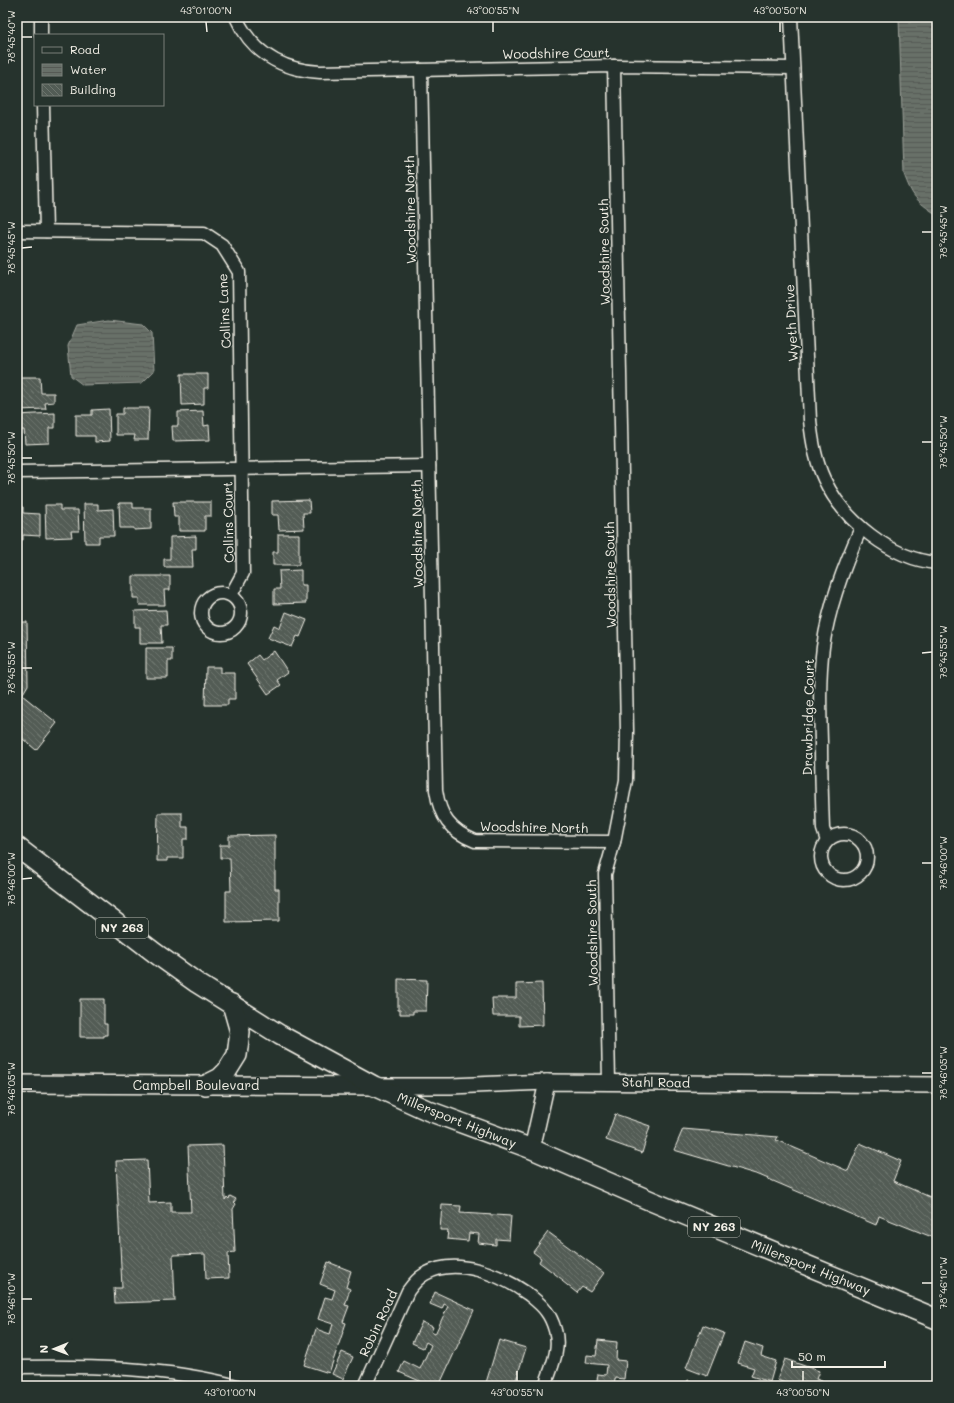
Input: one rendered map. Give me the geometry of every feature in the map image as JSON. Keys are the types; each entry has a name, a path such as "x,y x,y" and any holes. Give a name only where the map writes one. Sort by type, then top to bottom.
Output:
{"main road":[{"name":"Millersport Highway","path":"17,847 155,953 197,982 280,1035 374,1086 429,1111 532,1149 666,1207 937,1319"},
{"path":"206,1085 220,1078 227,1071 237,1055 240,1032 232,1004"},
{"name":"Campbell Boulevard","path":"17,1084 374,1086"}],"street":[{"path":"41,17 41,34"},
{"name":"Woodshire Court","path":"236,17 250,40 263,53 276,61 305,71 320,72 614,66 793,68"},
{"name":"Wyeth Drive","path":"791,17 810,420 812,441 817,461 824,480 839,503 847,514 861,528 890,548 909,556 937,563"},
{"name":"Woodshire South","path":"609,1082 605,874 614,842 626,780 627,730 614,66"},
{"name":"Woodshire North","path":"421,70 436,790 438,804 443,816 453,829 463,836 475,841 614,842"},
{"path":"43,106 46,231"},
{"name":"Collins Lane","path":"17,231 204,233 222,245 239,272 241,469"},
{"path":"17,472 429,466"},
{"name":"Collins Court","path":"231,595 243,573 241,469"},
{"name":"Drawbridge Court","path":"827,841 823,829 820,708 822,658 831,609 838,585 861,528"},
{"path":"532,1149 547,1082"},
{"name":"Stahl Road","path":"374,1086 451,1086 547,1082 937,1085"},
{"name":"Robin Road","path":"365,1386 408,1291 414,1283 425,1274 446,1267 466,1268 482,1271 496,1276 539,1302 546,1310 555,1331 556,1341 554,1358 545,1386"},
{"path":"17,1367 80,1366 133,1369 177,1374 237,1386"}],"water":[{"path":"899,17 937,17 936,214 919,201 912,193 904,174"},
{"path":"109,320 143,324 152,333 154,371 142,383 83,385 71,376 68,346 77,325"}],"building":[{"path":"181,374 208,374 208,388 204,388 204,404 182,405"},
{"path":"18,377 40,377 41,393 54,393 54,402 45,403 46,409 17,410 17,396 19,396"},
{"path":"123,408 149,408 148,440 134,440 135,435 116,435 116,414 123,414"},
{"path":"109,409 110,441 95,442 95,436 76,436 76,415 92,415 92,410"},
{"path":"203,411 204,426 209,425 210,440 173,441 172,426 178,426 178,412"},
{"path":"55,413 55,428 49,428 49,443 25,444 24,430 17,430 17,415"},
{"path":"309,500 310,513 303,513 304,529 279,530 278,515 272,515 272,501"},
{"path":"173,502 211,502 211,516 205,516 205,531 179,531 179,517 174,517"},
{"path":"119,503 133,503 133,508 151,508 151,529 134,530 134,528 120,528"},
{"path":"84,504 98,504 98,510 113,509 114,536 99,536 99,543 85,543"},
{"path":"45,505 60,505 60,510 78,510 79,531 71,531 72,537 46,538"},
{"path":"17,507 23,507 23,513 40,514 40,536 23,535 23,540 17,540"},
{"path":"278,534 299,534 299,565 273,565 273,552 278,552"},
{"path":"196,536 196,549 192,549 193,567 164,567 164,559 170,559 170,537"},
{"path":"301,570 301,585 306,585 306,603 274,604 274,589 280,589 279,571"},
{"path":"133,576 170,576 170,590 164,590 165,605 139,605 139,598 133,598"},
{"path":"166,610 167,625 161,625 162,643 140,643 140,627 135,627 135,611"},
{"path":"286,612 307,620 300,637 297,636 292,647 268,638 274,625 280,628"},
{"path":"17,622 27,622 28,685 22,695 57,723 36,750 17,734"},
{"path":"146,648 172,648 172,661 168,661 168,678 146,678"},
{"path":"274,651 288,672 277,680 281,685 268,694 247,664 258,655 262,660"},
{"path":"206,667 220,667 220,673 235,673 235,699 228,699 228,705 205,705"},
{"path":"158,813 182,813 182,827 188,827 188,839 183,839 183,858 167,858 167,861 157,861"},
{"path":"275,835 275,889 279,889 279,921 226,922 226,891 231,891 230,858 220,858 220,845 229,845 229,836"},
{"path":"398,979 427,980 426,1011 413,1011 413,1014 400,1014 400,1010 398,1010"},
{"path":"542,983 543,1025 519,1026 519,1016 493,1016 492,998 516,998 516,984"},
{"path":"80,999 104,999 104,1024 107,1024 107,1035 104,1035 104,1037 80,1037"},
{"path":"615,1114 650,1126 642,1153 606,1140"},
{"path":"683,1129 778,1137 776,1140 848,1171 860,1143 901,1161 893,1181 937,1200 937,1239 879,1216 876,1225 759,1175 674,1150"},
{"path":"223,1145 225,1200 227,1197 229,1199 230,1196 236,1199 234,1202 236,1204 233,1209 235,1252 228,1253 229,1278 206,1279 205,1254 173,1255 175,1301 115,1303 114,1288 122,1288 116,1161 147,1160 149,1203 171,1202 171,1212 191,1212 188,1146"},
{"path":"442,1205 461,1206 460,1213 511,1216 509,1240 496,1239 496,1245 478,1243 479,1234 469,1233 468,1241 447,1239 448,1230 440,1230"},
{"path":"548,1232 604,1273 590,1292 582,1287 577,1293 562,1281 563,1280 539,1262 541,1258 533,1252"},
{"path":"328,1262 351,1271 346,1287 350,1289 345,1305 349,1306 343,1322 346,1323 329,1373 304,1365 316,1329 330,1334 333,1324 318,1319 325,1297 332,1299 335,1290 320,1284"},
{"path":"435,1292 474,1310 439,1386 431,1386 399,1372 404,1361 420,1369 431,1345 426,1342 423,1348 412,1343 422,1322 433,1327 431,1332 435,1334 448,1306 444,1304 442,1309 430,1304"},
{"path":"703,1325 724,1333 707,1376 686,1368"},
{"path":"499,1340 526,1348 514,1386 485,1386"},
{"path":"598,1340 617,1342 616,1360 626,1361 624,1379 615,1378 614,1386 596,1386 598,1374 606,1375 607,1365 586,1363 587,1355 596,1356"},
{"path":"745,1342 763,1348 761,1356 776,1361 770,1382 751,1376 754,1368 738,1363"},
{"path":"342,1352 353,1357 343,1379 332,1374"},
{"path":"785,1359 819,1371 816,1379 833,1385 794,1386 777,1380"},
{"path":"688,1380 702,1386 685,1386"},
{"path":"575,1383 591,1383 591,1386 575,1386"}]}
